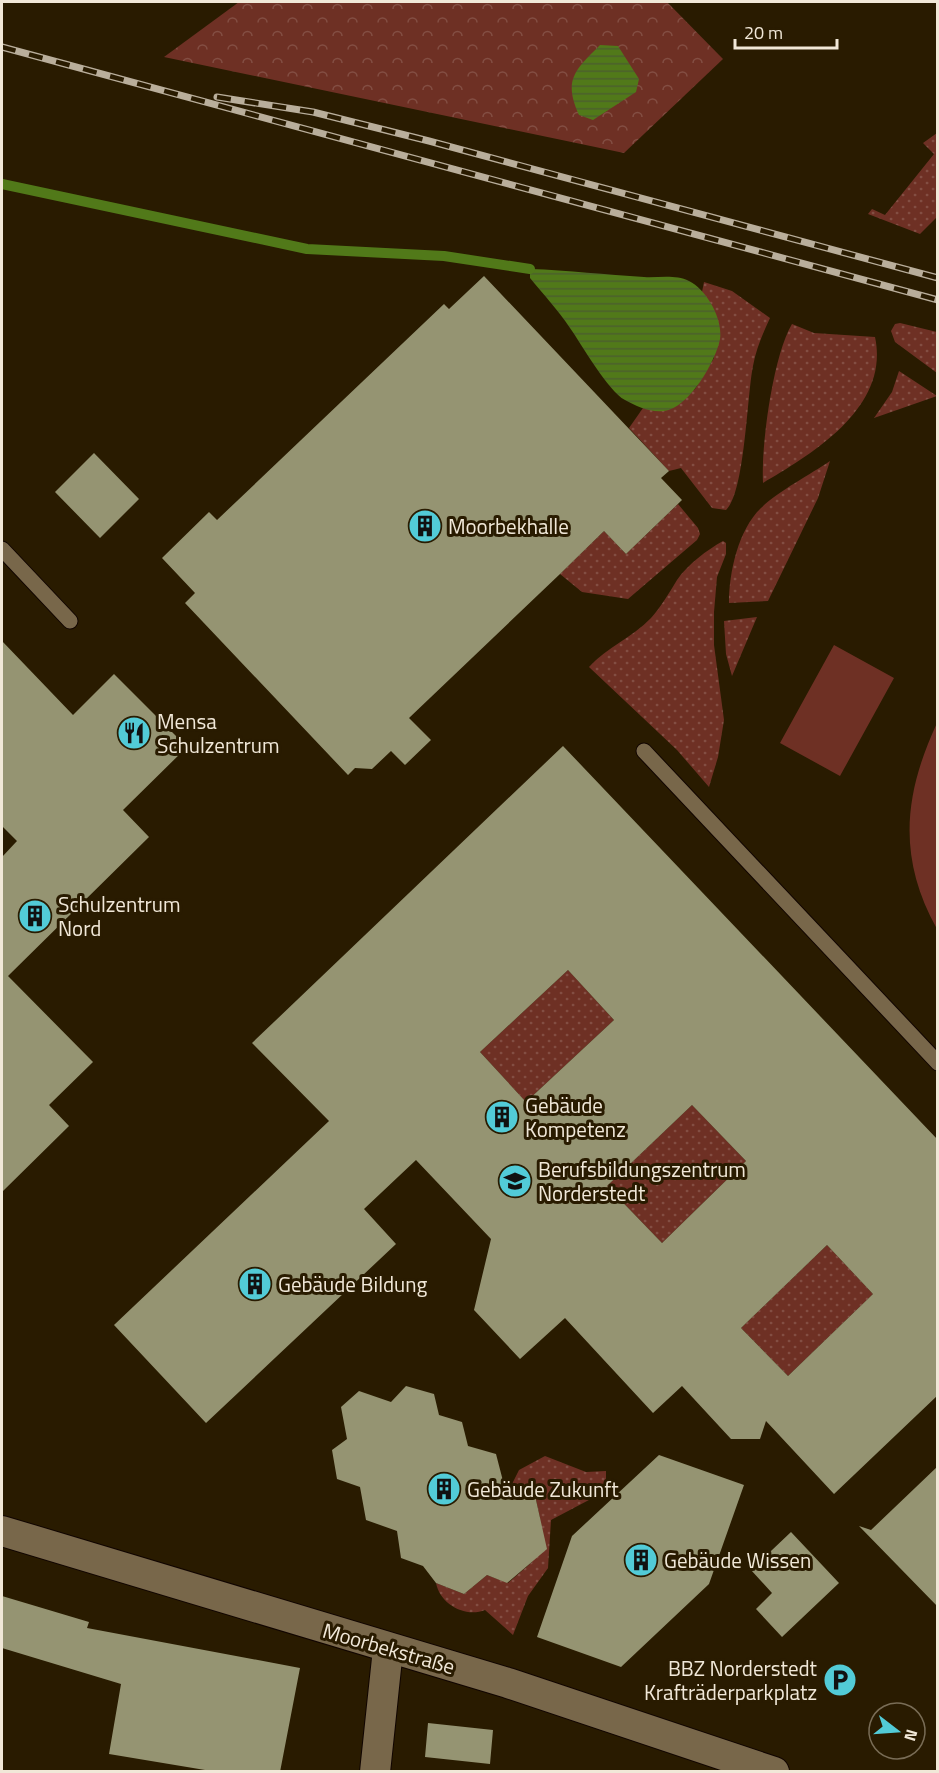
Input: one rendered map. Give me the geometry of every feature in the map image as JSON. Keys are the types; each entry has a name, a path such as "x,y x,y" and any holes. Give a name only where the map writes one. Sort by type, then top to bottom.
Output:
{"street":[{"name":"Moorbekstraße","path":"2,1531 388,1649 508,1683 774,1772"},
{"path":"375,1772 388,1649"}],"lane":[{"path":"2,549 70,621"},
{"path":"644,751 938,1063"}],"green space":[{"path":"239,2 667,2 723,59 624,153 164,57"},
{"path":"937,133 937,217 920,234 868,214 872,209 885,215 934,154 923,143"},
{"path":"704,282 732,291 770,318 754,360 741,465 732,500 726,510 712,508 681,468 669,471 629,428 643,408 664,411 695,389 714,358 711,305 702,292"},
{"path":"900,323 937,332 937,373 895,342 891,331 895,324"},
{"path":"792,324 814,333 875,337 877,362 871,385 860,406 844,425 825,442 763,483 766,424 774,378 785,338"},
{"path":"899,371 937,396 874,418 892,392"},
{"path":"830,461 818,498 768,601 729,603 736,552 753,517 776,496"},
{"path":"678,504 698,528 700,534 697,540 628,599 582,592 560,574 604,531 626,554"},
{"path":"723,541 726,543 726,554 717,577 714,645 724,720 718,757 709,787 677,750 589,667 644,625 687,568 704,553"},
{"path":"757,617 732,676 726,654 724,621"},
{"path":"834,645 894,678 840,776 780,743"},
{"path":"937,723 937,929 915,876 910,826 917,775"},
{"path":"568,970 614,1020 526,1102 480,1052"},
{"path":"692,1105 746,1161 662,1243 607,1186"},
{"path":"827,1245 873,1294 788,1376 741,1328"},
{"path":"545,1456 586,1472 606,1471 606,1491 551,1520 548,1568 528,1596 513,1635 485,1610 462,1611 448,1603 438,1591 436,1583 464,1594 487,1575 508,1583 532,1562 522,1537 540,1518 534,1491 512,1484 519,1470"}],"shaded area":[{"path":"600,45 618,46 639,79 636,92 593,120 579,115 574,103 572,84 578,69"},
{"path":"530,269 672,277 684,279 696,285 708,298 719,323 720,339 707,371 692,393 673,408 654,411 625,400 603,378 565,321 530,278"}],"building":[{"name":"Moorbekhalle","path":"484,276 669,471 661,478 682,500 626,554 604,531 409,718 431,740 405,765 391,751 372,769 355,768 348,775 185,603 195,593 162,558 209,512 217,520 444,304 449,309"},
{"path":"94,453 139,499 100,538 55,492"},
{"name":"Schulzentrum Nord","path":"2,641 73,715 114,674 187,747 123,810 149,837 8,976 93,1062 49,1105 69,1126 2,1192 2,857 17,841 2,826"},
{"name":"Gebäude Kompetenz","path":"563,746 938,1140 938,1395 834,1494 766,1421 760,1439 731,1439 682,1386 653,1413 565,1318 520,1359 474,1310 491,1239 416,1160 364,1209 396,1244 206,1423 114,1325 329,1121 252,1043","holes":["568,970 614,1020 526,1102 480,1052","692,1105 746,1161 662,1243 607,1186","827,1245 873,1294 788,1376 741,1328"]},
{"name":"Gebäude Zukunft","path":"406,1386 434,1394 439,1415 462,1422 468,1446 496,1454 503,1481 534,1491 547,1549 507,1583 487,1575 464,1594 436,1583 423,1566 401,1558 397,1531 366,1520 360,1487 337,1479 332,1450 347,1439 341,1407 359,1391 391,1402"},
{"name":"Gebäude Wissen","path":"659,1455 744,1485 709,1584 621,1667 537,1637 572,1536"},
{"path":"938,1466 938,1607 859,1526 871,1530"},
{"path":"791,1532 839,1583 782,1637 756,1609 772,1593 751,1570"},
{"path":"2,1596 89,1622 87,1628 300,1668 280,1772 217,1772 109,1754 121,1684 2,1648"},
{"path":"428,1723 493,1730 490,1764 425,1757"}],"waterway":[{"path":"2,184 307,249 444,256 530,269"}],"railway":[{"path":"2,47 938,300"},
{"path":"217,97 313,112 429,141 938,278"}],"place":[{"name":"Moorbekhalle","path":"425,526"},
{"name":"Mensa Schulzentrum","path":"134,733"},
{"name":"Schulzentrum Nord","path":"35,916"},
{"name":"Gebäude Kompetenz","path":"502,1117"},
{"name":"Berufsbildungszentrum Norderstedt","path":"515,1181"},
{"name":"Gebäude Bildung","path":"255,1284"},
{"name":"Gebäude Zukunft","path":"444,1489"},
{"name":"Gebäude Wissen","path":"641,1560"},
{"name":"BBZ Norderstedt Krafträderparkplatz","path":"840,1680"}]}
